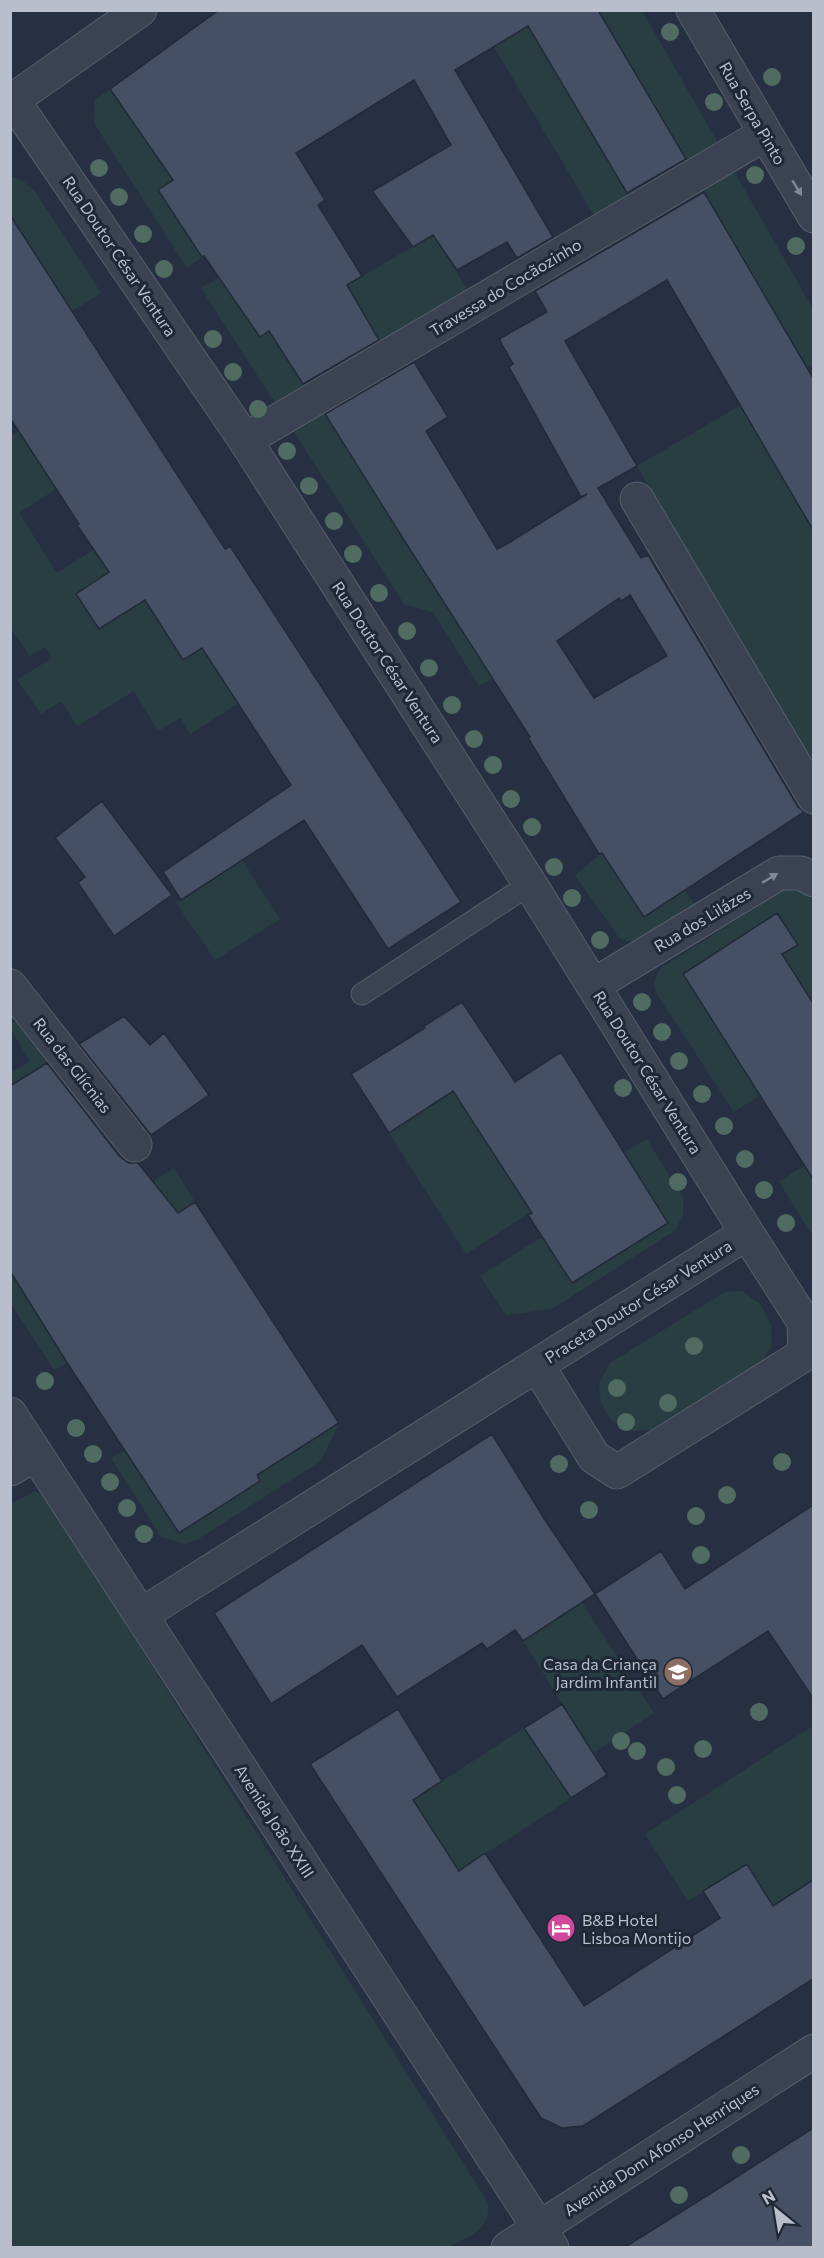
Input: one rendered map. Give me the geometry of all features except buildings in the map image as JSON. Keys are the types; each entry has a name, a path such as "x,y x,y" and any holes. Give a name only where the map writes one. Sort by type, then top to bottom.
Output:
{"street":[{"path":"12,99 140,10"},
{"name":"Rua Serpa Pinto","path":"693,10 813,216"},
{"name":"Rua Doutor César Ventura","path":"12,99 245,440 531,884 747,1233"},
{"name":"Travessa do Cocãozinho","path":"245,440 765,134"},
{"path":"637,499 813,797"},
{"name":"Rua dos Lilázes","path":"594,985 779,873 801,873 813,880"},
{"name":"Rua das Glícnias","path":"10,986 135,1145"},
{"name":"Praceta Doutor César Ventura","path":"141,1615 537,1365 747,1233 804,1322 805,1354 617,1472 594,1457 537,1365"},
{"name":"Avenida João XXIII","path":"10,1414 23,1461 141,1615 545,2238"},
{"name":"Avenida Dom Afonso Henriques","path":"508,2247 545,2238 813,2051"}],"lane":[{"path":"362,994 531,884"}],"green space":[{"path":"598,11 642,11 717,141 715,146 688,162"},
{"path":"528,26 629,197 595,217 494,47"},
{"path":"110,89 153,151 212,155 158,190 202,257 187,268 94,123 95,100"},
{"path":"734,171 813,309 813,370 811,365 807,367 701,187"},
{"path":"11,176 34,190 101,293 72,311 11,215"},
{"path":"433,235 469,292 381,344 347,285"},
{"path":"232,270 260,336 269,331 306,389 277,406 201,288"},
{"path":"741,405 813,530 813,769 637,466"},
{"path":"322,410 493,678 479,686 433,612 404,604 293,430"},
{"path":"19,431 72,479 19,513 57,573 111,538 126,561 76,594 99,629 145,600 183,660 202,648 238,704 190,734 180,718 158,731 134,691 77,726 61,701 41,714 17,680 52,658 45,647 30,656 11,629 10,436"},
{"path":"602,853 644,917 684,890 695,905 639,941 619,938 575,875"},
{"path":"242,860 280,919 215,960 176,903"},
{"path":"792,888 804,892 813,902 813,1003 782,954 797,944 777,913 683,974 760,1095 734,1112 658,996 654,981 661,968 783,890"},
{"path":"24,1016 119,1139 82,1163 11,1123 11,1073 30,1061 11,1030 11,1023"},
{"path":"463,1086 479,1131 505,1172 540,1206 466,1254 389,1133"},
{"path":"647,1139 683,1198 683,1214 676,1230 552,1309 506,1315 480,1276 542,1237 573,1283 668,1223 623,1153"},
{"path":"805,1165 813,1179 813,1236 779,1182"},
{"path":"174,1168 195,1202 166,1221 67,1363 54,1370 11,1304 11,1272"},
{"path":"742,1291 761,1305 771,1325 772,1345 762,1362 651,1430 629,1431 611,1420 601,1403 599,1384 610,1363 725,1292"},
{"path":"339,1423 321,1461 198,1539 185,1544 161,1537 111,1458 125,1450 179,1533 260,1481 253,1469"},
{"path":"34,1491 45,1496 58,1516 488,2203 488,2212 483,2226 472,2235 450,2247 11,2247 10,1505"},
{"path":"582,1603 654,1713 593,1753 523,1641"},
{"path":"811,1727 813,1731 813,1886 810,1882 773,1906 747,1864 688,1901 645,1834"},
{"path":"524,1728 571,1798 459,1871 413,1800"}],"place":[{"name":"Casa da Criança Jardim Infantil","path":"678,1672"},
{"name":"B&B Hotel Lisboa Montijo","path":"561,1928"}]}
